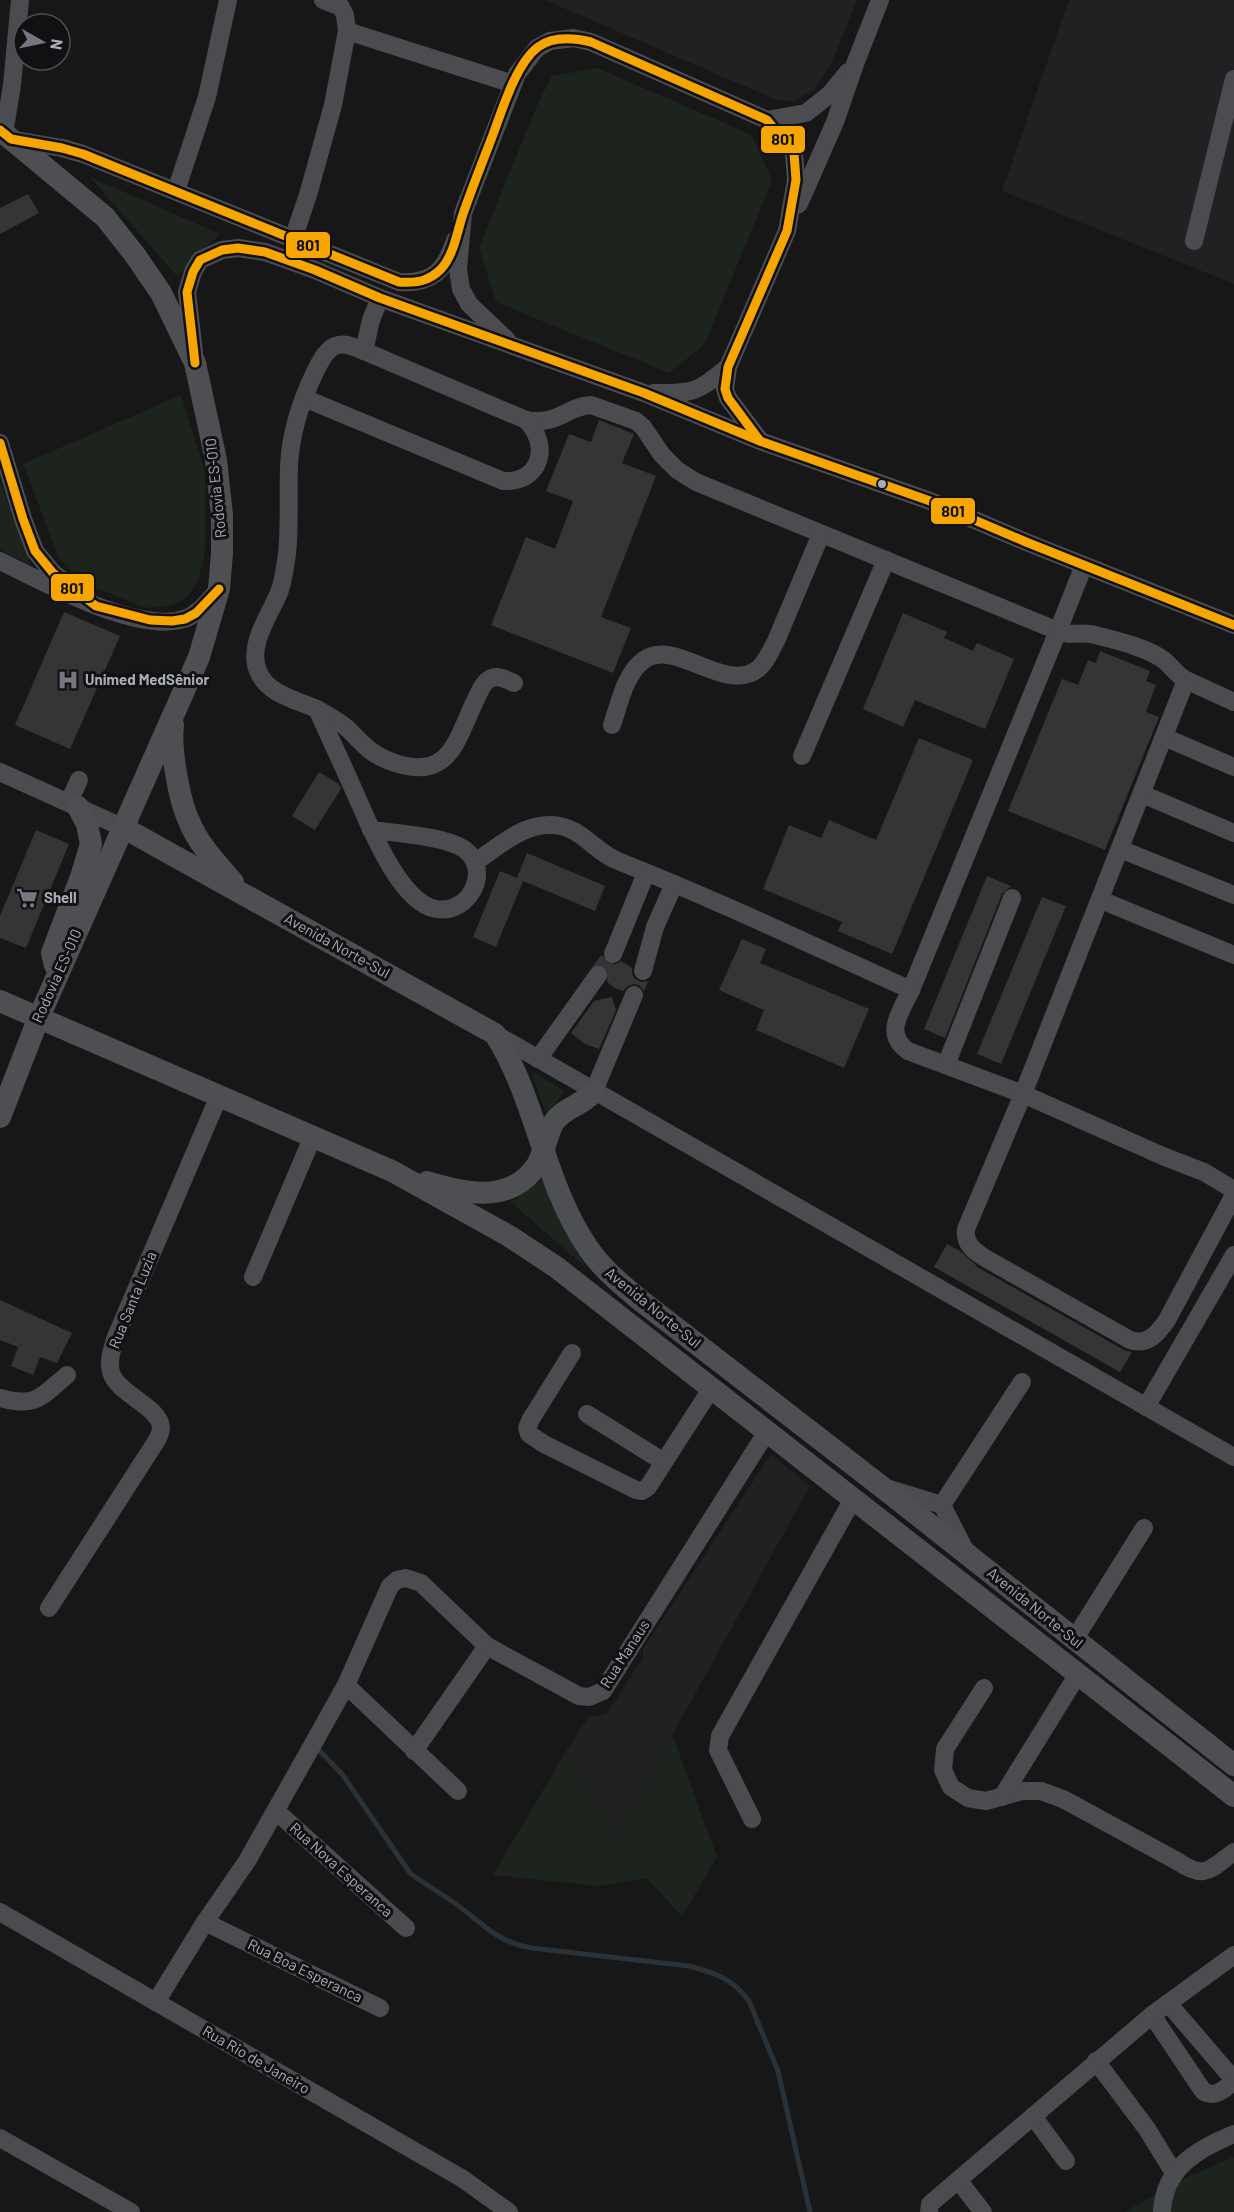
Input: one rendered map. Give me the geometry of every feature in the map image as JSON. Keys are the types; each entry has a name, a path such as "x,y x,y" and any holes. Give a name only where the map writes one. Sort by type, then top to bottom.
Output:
{"main road":[{"name":"Rodovia ES-010","path":"0,1117 57,975 199,657 219,589 222,553 222,515 216,460 195,363 161,293 105,217 4,136"},
{"path":"175,713 172,738 179,784 189,821 210,856 246,896"},
{"path":"57,975 52,953 91,844 87,824 74,805"},
{"name":"Avenida Norte-Sul","path":"124,828 495,1034 513,1065 559,1196 588,1249 604,1268 640,1300 882,1487 1234,1765"},
{"name":"Avenida Norte-Sul","path":"0,1001 392,1171 509,1236 556,1267 1234,1796"},
{"path":"392,1171 452,1189 495,1192 509,1190 528,1176 543,1154 554,1123 561,1115 590,1097 594,1091"}],"street":[{"path":"20,0 12,85 4,136 83,154 399,282 416,283 427,280 441,269 449,258 463,213 517,74 537,48 550,41 573,38 591,42 767,120 794,153 796,180 788,231"},
{"path":"176,191 207,97 228,0"},
{"path":"293,239 333,105 347,31 345,15 341,7 323,0"},
{"path":"760,441 728,398 725,389 728,367 836,122 855,64 880,0"},
{"path":"347,31 513,84"},
{"path":"767,120 806,113 830,94 855,64"},
{"path":"1194,241 1234,79"},
{"path":"463,213 458,269 461,290 469,304 514,346"},
{"path":"195,363 187,292 193,272 200,260 222,250 238,248 265,252 315,270 380,298 644,393 760,441 930,501 1234,625"},
{"path":"364,351 371,320 380,298"},
{"path":"514,683 501,677 494,677 484,684 452,748 439,764 429,767 408,766 366,749 347,728 317,709 267,686 258,671 255,653 281,587 285,569 289,522 290,451 293,434 304,398 318,365 333,346 340,344 364,351 526,420 546,421 591,405 636,421 643,427 662,455 676,470 688,477 1066,635 1092,634 1152,653 1186,680 1234,702"},
{"path":"644,393 693,392 728,367"},
{"path":"304,398 503,481 512,482 532,471 541,450 540,439 526,420"},
{"path":"0,443 35,551 53,573 96,606"},
{"path":"612,725 627,683 644,660 655,655 681,658 724,674 738,675 757,670 769,656 821,534"},
{"path":"802,756 886,560"},
{"path":"0,561 96,606 150,620 185,619 196,613 219,589"},
{"path":"1084,565 896,1023 894,1035 898,1044 908,1051 1023,1094 1204,1172 1234,1193 1160,1329 1143,1341 1130,1340 985,1258 971,1247 966,1238 966,1229 1023,1094 1101,900 1186,680"},
{"path":"317,709 370,830 402,883 416,900 432,908 452,908 462,903 470,895 477,874 475,862 469,853 453,843 370,830"},
{"path":"1164,737 1234,767"},
{"name":"Avenida Norte-Sul","path":"0,772 124,828"},
{"path":"74,805 79,780"},
{"path":"1142,794 1234,833"},
{"path":"475,862 524,829 559,825 571,829 615,860 911,990"},
{"path":"1120,849 1234,896"},
{"path":"613,954 646,873"},
{"path":"643,971 655,927 674,884"},
{"path":"946,1065 1012,898"},
{"path":"1101,900 1234,955"},
{"path":"538,1059 598,975"},
{"path":"594,1091 634,995"},
{"path":"495,1034 1234,1458"},
{"name":"Rua Santa Luzia","path":"48,1608 157,1440 161,1425 157,1417 116,1382 111,1372 110,1362 115,1339 219,1096"},
{"path":"253,1277 313,1136"},
{"path":"1146,1407 1234,1255"},
{"path":"572,1353 531,1419 527,1428 529,1434 544,1444 636,1490 642,1491 648,1488 711,1389"},
{"path":"0,1398 16,1402 33,1402 67,1375"},
{"path":"942,1505 1022,1382"},
{"path":"588,1414 664,1462"},
{"name":"Rua Manaus","path":"346,1685 390,1586 397,1580 406,1578 421,1583 487,1646 579,1696 589,1697 603,1690 766,1433"},
{"path":"882,1487 942,1505 967,1555"},
{"path":"752,1819 718,1750 720,1736 853,1499"},
{"path":"1074,1640 1144,1528"},
{"path":"414,1751 487,1646"},
{"path":"1002,1797 1078,1674"},
{"path":"156,2002 205,1922 247,1861 346,1685 458,1791"},
{"path":"984,1688 945,1749 943,1770 951,1787 968,1798 986,1801 1022,1791 1041,1791 1063,1799 1177,1861 1192,1872 1207,1872 1234,1852"},
{"name":"Rua Nova Esperanca","path":"276,1812 406,1928"},
{"name":"Rua Rio de Janeiro","path":"0,1912 464,2179 509,2212"},
{"name":"Rua Boa Esperanca","path":"205,1922 380,2008"},
{"path":"929,2212 930,2204 1096,2061 1152,2015 1234,1955"},
{"path":"1152,2015 1203,2091 1209,2095 1216,2095 1234,2080 1168,2003"},
{"path":"1096,2061 1147,2129 1174,2173"},
{"path":"1033,2116 1066,2161"},
{"path":"1162,2212 1163,2195 1174,2173 1196,2152 1234,2134"},
{"path":"0,2138 131,2212"},
{"path":"958,2180 983,2212"}],"shaded area":[{"path":"545,0 857,0 830,66 814,90 793,101 777,100"},
{"path":"1069,0 1234,0 1234,284 1002,191"},
{"path":"597,68 752,135 772,180 705,344 669,373 496,302 479,248 538,103 552,76"},
{"path":"90,177 220,234 177,276"},
{"path":"181,395 205,472 205,550 199,578 188,596 173,605 147,608 89,585 60,560 23,464"},
{"path":"0,482 31,565 0,550"},
{"path":"531,1071 565,1091 547,1115"},
{"path":"544,1179 566,1233 586,1268 511,1202"},
{"path":"771,1454 810,1486 616,1837 566,1751 589,1716 606,1715 643,1658 643,1649"},
{"path":"672,1734 717,1857 682,1916 646,1878 598,1886 493,1875 566,1751 616,1837"},
{"path":"1234,2157 1234,2212 1125,2212 1180,2180"}],"building":[{"path":"28,194 39,213 0,234 0,208"},
{"path":"599,420 634,434 622,463 656,476 601,617 631,628 613,673 491,625 526,537 555,549 573,501 546,491 569,434 591,442"},
{"path":"64,612 120,636 70,749 15,725"},
{"path":"903,613 947,632 944,638 973,651 977,643 1014,659 985,729 915,700 903,727 863,709"},
{"path":"1100,651 1150,671 1146,681 1156,685 1146,712 1159,717 1105,850 1008,811 1062,679 1078,685 1088,660 1096,663"},
{"path":"919,738 973,760 892,954 838,931 842,922 763,889 789,825 821,838 829,820 876,840"},
{"path":"319,772 339,784 341,789 315,830 292,816"},
{"name":"Shell","path":"36,830 69,844 26,948 0,938 0,916"},
{"path":"527,853 605,886 595,911 523,881 496,947 473,937 500,871 517,878"},
{"path":"987,876 1011,886 1002,894 945,1038 924,1029"},
{"path":"1042,897 1066,906 1001,1064 977,1054"},
{"path":"742,939 766,949 760,963 869,1009 844,1068 756,1030 764,1010 719,990"},
{"path":"604,961 614,965 621,961 632,968 635,979 641,982 648,981 644,991 639,985 633,984 623,991 607,982 608,971 602,965"},
{"path":"612,997 616,1010 599,1049 585,1044 571,1033 594,1001"},
{"path":"947,1244 960,1251 979,1268 1124,1350 1132,1352 1120,1372 934,1267"},
{"path":"0,1300 72,1333 57,1363 40,1357 33,1375 11,1366 18,1347 0,1340"}],"waterway":[{"path":"316,1747 342,1774 410,1873 499,1936 531,1948 689,1966 715,1974 743,1993 749,2001 778,2071 810,2212"}],"tunnel":[{"path":"598,975 613,954"}],"transit line":[{"name":"801","path":"0,130 11,139 83,154 399,282 416,282 436,273 449,257 466,205 509,93 529,55 550,41 571,39 591,42 767,120 794,153 796,180 787,231 728,367 725,389 728,398 760,441"},
{"name":"801","path":"195,363 187,292 193,272 200,260 222,250 238,248 265,252 315,270 380,298 644,393 760,441 930,501 1234,625"},
{"name":"801","path":"0,443 35,551 53,573 96,606 150,620 172,621 185,619 196,613 219,589"}],"place":[{"name":"Unimed MedSênior","path":"68,680"},
{"name":"Shell","path":"27,898"}]}
